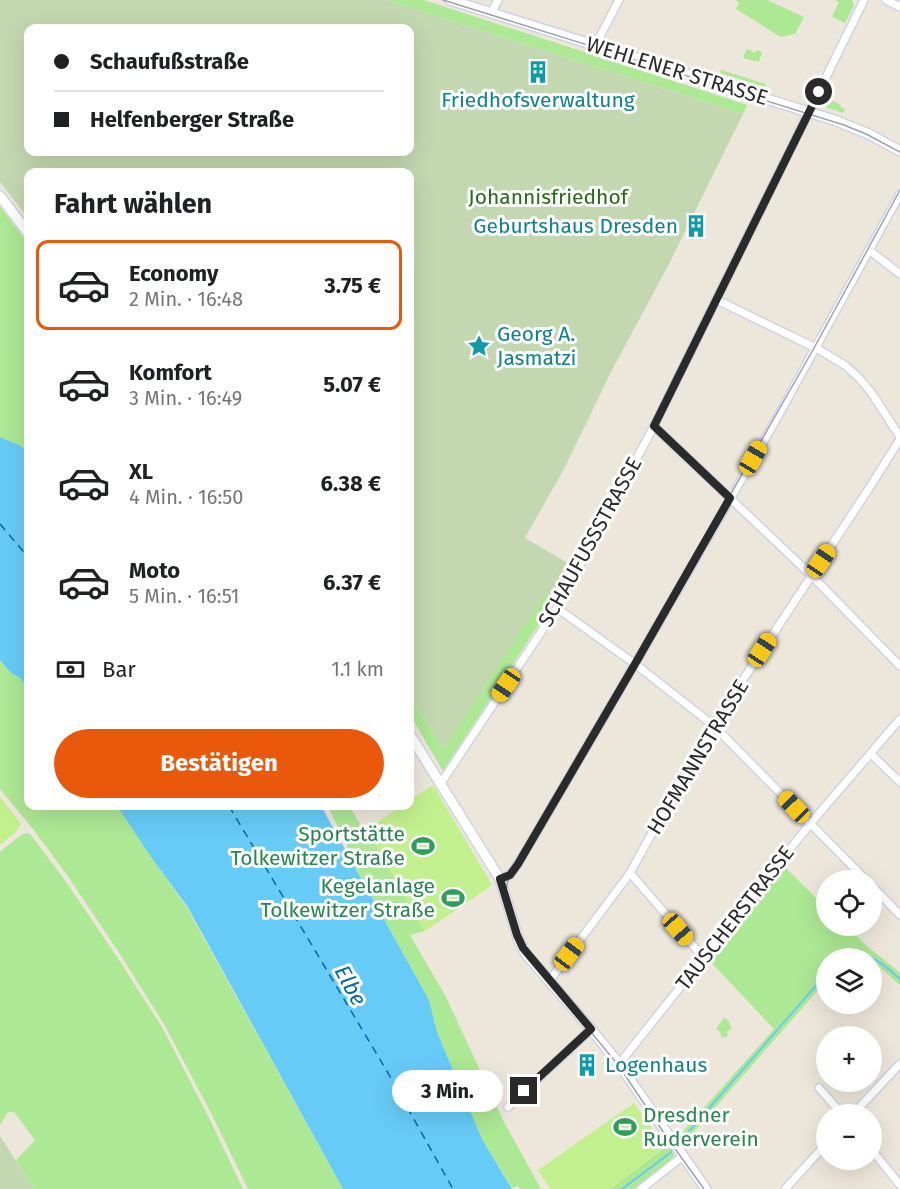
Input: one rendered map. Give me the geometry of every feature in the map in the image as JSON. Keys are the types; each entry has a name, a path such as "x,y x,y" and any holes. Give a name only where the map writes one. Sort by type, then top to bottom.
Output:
{"main road":[{"name":"WEHLENER STRASSE","path":"450,0 834,120 862,131 900,151"},
{"path":"0,196 24,228"},
{"path":"414,741 500,879 519,941 526,954 620,1064 706,1189"}],"street":[{"path":"491,13 498,0"},
{"path":"596,46 619,0"},
{"name":"SCHAUFUSSSTRASSE","path":"441,783 557,608 654,426 864,0"},
{"path":"886,0 900,7"},
{"path":"500,879 510,875 513,871 635,664 816,348 900,194"},
{"path":"869,250 900,274"},
{"path":"717,300 816,348 846,366 871,392 900,438"},
{"path":"654,426 812,575 900,666"},
{"name":"HOFMANNSTRASSE","path":"550,980 630,873 702,742 900,438"},
{"path":"557,608 635,664 713,725 856,870"},
{"name":"TAUSCHERSTRASSE","path":"620,1064 810,824 900,719"},
{"path":"871,754 900,782"},
{"path":"630,873 703,957"},
{"path":"882,896 900,915"},
{"path":"507,1107 591,1029"},
{"path":"862,1104 900,1064"},
{"path":"823,1092 833,1104"},
{"path":"641,1189 682,1155"},
{"path":"785,1189 816,1155"},
{"path":"882,1162 900,1185 896,1189"}],"green space":[{"name":"Johannisfriedhof","path":"0,0 386,0 743,114 564,469 525,538 573,566 556,598 546,593 445,747 442,747 414,702 414,168 24,168 24,213 0,182"},
{"path":"386,0 424,0 747,105 743,114"},
{"path":"735,0 767,0 804,17 795,34 781,37 736,9 739,2"},
{"path":"834,0 852,0 854,5 845,23 832,17 839,2"},
{"path":"747,49 755,53 757,50 762,52 759,62 743,58"},
{"path":"721,70 766,84 765,87 720,73"},
{"path":"825,97 841,105 840,107 845,109 843,113 825,107 822,103"},
{"path":"0,207 24,239 24,448 0,437"},
{"path":"546,592 556,598 443,771 414,722 414,702 442,747 445,747"},
{"path":"0,660 24,683 24,810 120,810 186,906 343,1189 248,1189 164,1024 67,875 0,789"},
{"name":"Sportstätte Tolkewitzer Straße","path":"433,785 492,885 425,931 367,829 396,810 414,810 414,797"},
{"path":"0,797 21,824 16,832 0,845"},
{"path":"330,810 352,810 364,830 367,829 425,931 410,935 446,997 504,1122 541,1189 520,1189 518,1186 512,1188 482,1139 437,1032 429,1000 346,850 347,845"},
{"path":"27,833 64,879 162,1027 243,1189 34,1189 16,1160 35,1140 14,1112 8,1112 0,1125 0,852 21,835"},
{"path":"783,865 816,898 816,936 856,936 869,948 816,948 816,992 684,1143 679,1136 774,1029 709,960"},
{"path":"882,958 900,973 900,985 882,969"},
{"path":"724,1018 728,1020 732,1029 727,1031 728,1036 722,1038 716,1029"},
{"name":"Dresdner Ruderverein","path":"634,1103 665,1147 610,1189 550,1189 538,1170"},
{"path":"0,1136 34,1189 0,1189"},
{"path":"668,1145 675,1157 634,1189 610,1189"}],"water":[{"path":"0,437 24,448 24,683 0,660"},
{"name":"Elbe","path":"120,810 323,810 429,1000 437,1032 482,1139 512,1189 343,1189 187,906"}],"waterway":[{"path":"882,964 900,979"},
{"path":"678,1144 816,985"},
{"path":"622,1189 674,1148"}],"ferry route":[{"path":"0,524 24,552"},
{"path":"231,810 388,1073 453,1189"}],"tram line":[{"path":"443,0 844,125 900,152"},
{"path":"704,1189 618,1065 521,947 509,917 506,900 507,885 515,866 814,348 900,190"}],"place":[{"name":"Friedhofsverwaltung","path":"538,72"},
{"name":"Geburtshaus Dresden","path":"696,226"},
{"name":"Georg A. Jasmatzi","path":"479,346"},
{"name":"Sportstätte Tolkewitzer Straße","path":"423,846"},
{"name":"Kegelanlage Tolkewitzer Straße","path":"453,898"},
{"name":"Logenhaus","path":"587,1065"},
{"name":"Dresdner Ruderverein","path":"625,1127"}],"route":[{"path":"524,1091 591,1029 526,954 519,941 500,879 510,875 518,864 730,498 654,426 819,92"}]}
